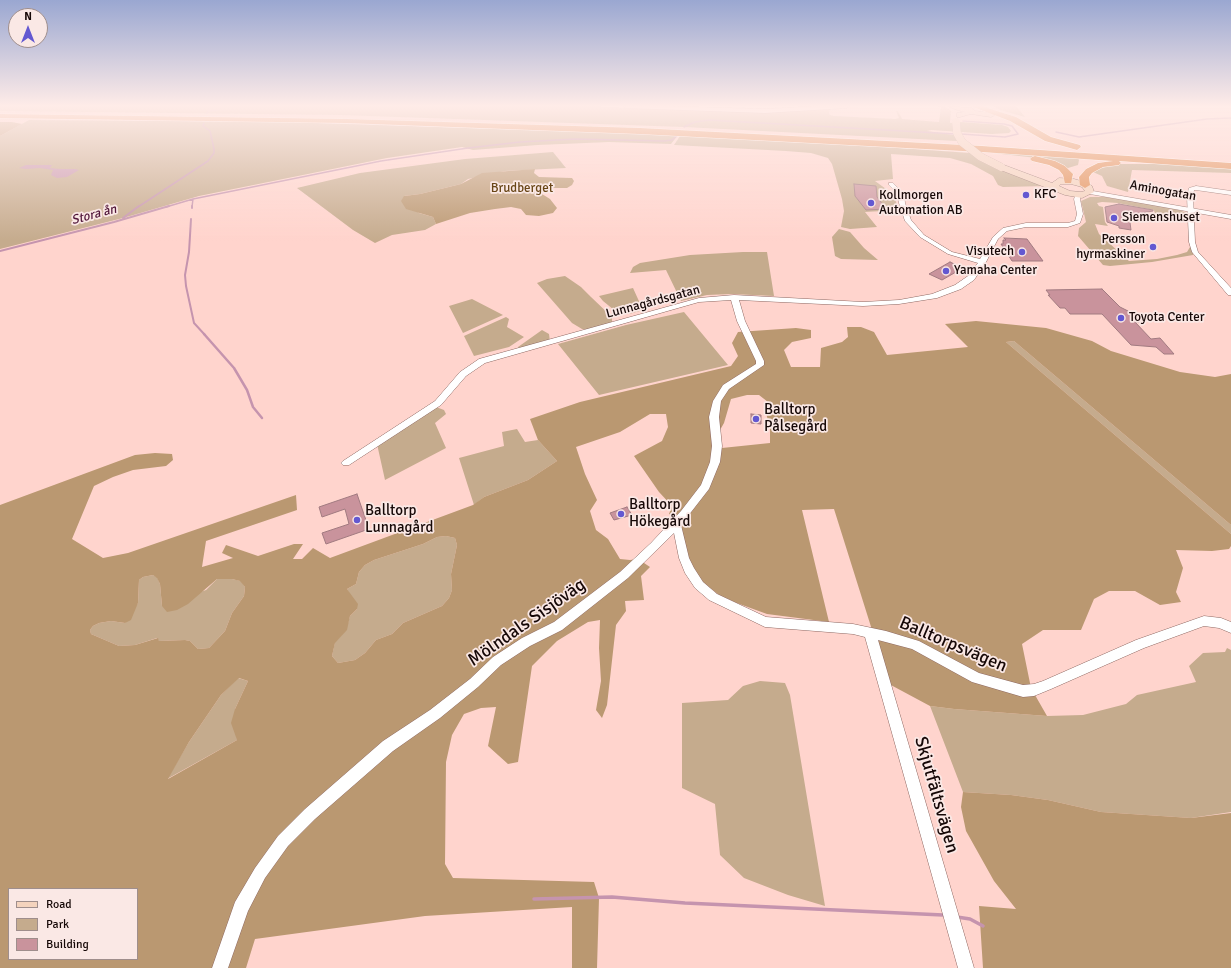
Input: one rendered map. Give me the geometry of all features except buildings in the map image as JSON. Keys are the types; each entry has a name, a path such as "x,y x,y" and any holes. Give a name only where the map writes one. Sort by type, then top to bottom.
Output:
{"highway":[{"path":"969,151 1020,157 1045,161 1057,165 1066,171 1069,177 1061,185"},
{"path":"1007,151 1231,166"},
{"path":"1065,151 1231,162"},
{"path":"1118,151 1214,161"},
{"path":"1087,188 1084,177 1089,171 1106,164 1150,162 1199,164"}],"main road":[{"name":"Aminogatan","path":"974,151 981,157 1001,167 1061,185 1087,188 1088,194 1078,195 1061,185"}],"street":[{"path":"891,184 901,194 902,203 908,221 922,236 950,253 982,262"},
{"path":"1061,185 1078,208"},
{"name":"Aminogatan","path":"1087,188 1231,217"},
{"path":"1231,193 1191,189 1192,242 1195,252 1231,293"},
{"name":"Lunnagårdsgatan","path":"346,463 438,403 463,374 482,361 612,326 627,320 691,302 734,297 843,304 882,304 934,296 958,287 971,278 1000,232 1021,226 1062,226 1076,224 1080,220 1078,195"},
{"name":"Mölndals Sisjöväg","path":"220,968 241,908 260,873 283,841 310,814 388,746 435,714 474,683 497,662 526,642 558,626 624,575 655,546 685,514 705,486 715,462 717,446 714,416 717,400 726,387 760,365 760,361 741,321 734,297"},
{"name":"Balltorpsvägen","path":"674,525 678,528 684,558 689,570 699,585 714,597 765,622 814,625 870,633 915,645 976,678 1024,691 1034,690 1047,685 1140,644 1204,621 1216,622 1231,628"},
{"name":"Skjutfältsvägen","path":"870,633 966,968"}],"green space":[{"path":"0,151 434,151 387,158 199,196 123,218 0,249"},
{"path":"788,151 944,151 970,153 1047,186 1003,187 998,185 993,176 971,164 950,158 891,154 893,179 875,181 893,194 899,210 865,212 877,227 850,229 841,227 844,211 832,164 828,158 811,153"},
{"path":"977,151 1078,158 1079,160 1078,165 1068,168 1045,159"},
{"path":"553,152 566,168 505,171 468,179 461,184 420,194 404,196 419,213 433,217 436,224 425,230 392,235 375,243 353,230 297,188 360,173 465,159"},
{"path":"1115,164 1161,164 1231,168 1231,173 1132,170 1128,192 1107,186 1102,176 1093,172"},
{"name":"Brudberget","path":"535,169 534,173 539,177 572,178 574,181 572,185 567,188 543,188 542,194 550,199 557,208 553,213 539,216 526,215 521,209 511,207 470,213 436,224 433,217 406,209 401,201 404,196 420,194 461,184 482,173"},
{"path":"1090,197 1106,197 1175,207 1176,209 1187,213 1187,222 1158,216 1155,214 1154,210 1118,203 1097,203 1099,206 1103,207 1105,222 1108,226 1095,224 1099,234 1129,261 1157,259 1177,255 1187,252 1190,247 1193,251 1193,255 1152,262 1110,266 1103,265 1078,236 1079,228 1086,222 1081,201"},
{"path":"839,229 850,232 864,248 878,260 841,259 835,256 832,237"},
{"path":"767,252 774,296 732,294 707,295 681,301 666,270 630,273 633,267 640,263 690,255"},
{"path":"565,276 581,287 612,317 612,322 590,330 582,329 572,323 537,283 547,279"},
{"path":"633,288 643,310 629,314 619,314 599,296"},
{"path":"472,299 503,315 463,333 449,306"},
{"path":"684,312 728,365 599,395 558,344 626,325"},
{"path":"506,317 509,319 507,327 524,337 509,347 474,356 464,336"},
{"path":"976,321 1046,328 1092,341 1111,351 1180,372 1215,377 1231,374 1231,525 1014,341 1006,342 1231,534 1231,546 1229,549 1212,551 1176,550 1183,568 1176,592 1181,602 1160,605 1135,591 1109,591 1094,599 1081,630 1043,630 1022,644 1031,688 1047,716 930,706 889,684 834,509 802,510 829,622 767,614 719,595 697,578 682,563 678,553 677,542 682,521 669,514 672,506 659,492 634,456 662,441 668,427 666,414 650,414 620,432 576,447 585,474 597,500 590,511 596,530 608,539 620,559 638,559 650,567 641,576 644,600 625,601 626,611 616,625 607,705 602,718 596,710 601,681 599,648 600,620 588,622 557,641 532,666 518,762 508,764 488,746 496,707 481,708 464,714 452,735 446,762 445,864 453,878 594,882 599,898 597,968 572,968 572,907 425,916 255,939 246,968 0,968 0,505 135,455 155,453 172,454 173,460 166,466 133,470 94,486 72,539 103,558 128,553 296,495 297,510 206,541 202,567 233,558 222,553 226,545 258,556 294,544 303,544 293,559 302,559 313,548 330,558 473,505 484,497 528,480 557,461 538,440 530,419 580,402 731,366 738,356 732,343 738,332 796,328 811,330 811,338 792,342 784,350 791,367 820,367 821,348 842,342 848,337 847,327 861,327 874,332 887,355 968,347 945,324","holes":["747,395 759,395 768,402 766,413 770,428 770,443 722,448 720,430 724,423 731,399","446,536 455,538 457,545 451,574 452,590 449,598 442,606 403,623 392,634 376,640 365,653 355,660 338,663 332,656 335,643 347,630 350,616 357,609 358,604 347,589 356,584 359,572 365,565 374,560 423,544 437,537","153,575 157,578 160,584 162,606 167,612 177,610 188,604 217,579 232,579 240,581 245,587 244,596 232,613 225,631 209,648 198,649 190,641 185,640 159,641 158,638 135,645 119,646 91,634 90,630 93,626 99,623 111,621 125,623 131,620 138,603 139,580 143,577","239,678 248,681 235,709 231,723 237,740 168,779 189,742 221,695"]},
{"path":"542,330 549,334 550,342 520,350 518,347"},
{"path":"1014,341 1231,525 1231,534 1006,342"},
{"path":"436,407 444,410 446,414 435,423 446,448 385,480 377,444"},
{"path":"517,429 525,442 538,440 557,461 528,480 484,497 474,505 459,458 504,446 502,432"},
{"path":"446,536 455,538 457,545 451,574 452,590 449,598 442,606 403,623 392,634 376,640 365,653 355,660 338,663 332,656 335,642 346,630 350,616 357,609 347,589 356,584 359,572 365,565 374,560 423,544 437,537"},
{"path":"153,575 157,577 160,584 162,606 206,590 217,579 232,579 241,581 245,587 244,596 232,613 225,631 209,648 198,649 190,641 185,640 159,641 157,638 135,645 119,646 91,634 90,630 93,626 99,623 111,621 125,623 138,603 139,580 143,577"},
{"path":"1227,648 1231,650 1231,812 1191,818 1101,812 1048,800 1011,795 963,792 930,706 1047,716 1083,715 1126,704 1137,695 1196,682 1189,666 1203,653 1225,652"},
{"path":"238,678 248,681 235,709 237,740 167,779 189,742 221,695"},
{"path":"760,681 785,683 790,695 825,906 788,895 744,878 720,855 715,804 682,788 682,703 728,700 743,686"},
{"path":"963,792 1011,795 1048,800 1101,812 1191,818 1231,813 1231,968 983,968 979,906 1016,909 994,881 966,831 961,807"}],"shaded area":[{"path":"26,165 52,165 50,168 79,170 67,177 57,178 51,175 53,170 40,168 19,168"}],"waterway":[{"path":"138,207 208,161 214,151"},
{"path":"193,199 381,161 447,151"},
{"name":"Stora ån","path":"166,207 193,199"},
{"name":"Stora ån","path":"192,207 193,199"},
{"path":"123,218 139,206"},
{"name":"Stora ån","path":"0,251 114,222 169,206"},
{"path":"191,219 189,252 185,275 186,286 194,323 205,335"},
{"path":"204,334 234,368 247,390 253,407 262,418"},
{"path":"534,899 612,897 685,903 943,915"},
{"path":"957,917 970,919 983,926"}],"place":[{"name":"KFC","path":"1026,195"},
{"name":"Kollmorgen Automation AB","path":"871,203"},
{"name":"Siemenshuset","path":"1114,218"},
{"name":"Persson hyrmaskiner","path":"1153,247"},
{"name":"Visutech","path":"1022,252"},
{"name":"Yamaha Center","path":"946,271"},
{"name":"Toyota Center","path":"1121,318"},
{"name":"Balltorp Pålsegård","path":"756,419"},
{"name":"Balltorp Hökegård","path":"621,514"},
{"name":"Balltorp Lunnagård","path":"357,520"}]}
